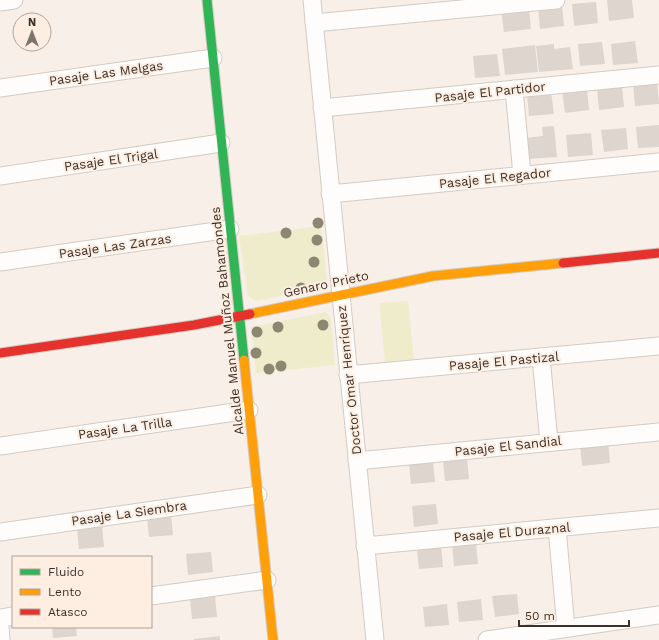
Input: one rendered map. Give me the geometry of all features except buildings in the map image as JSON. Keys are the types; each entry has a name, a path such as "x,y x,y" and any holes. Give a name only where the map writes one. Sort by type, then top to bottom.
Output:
{"street":[{"path":"0,2 14,0"},
{"name":"Alcalde Manuel Muñoz Bahamondes","path":"207,0 273,640"},
{"name":"Doctor Omar Henríquez","path":"312,0 375,640"},
{"path":"314,22 506,2 556,0"},
{"name":"Pasaje Las Melgas","path":"0,88 213,58"},
{"name":"Pasaje El Partidor","path":"322,108 659,75"},
{"path":"514,89 522,175"},
{"name":"Pasaje El Trigal","path":"0,176 221,143"},
{"name":"Pasaje El Regador","path":"330,194 659,162"},
{"name":"Pasaje Las Zarzas","path":"0,262 230,229"},
{"name":"Genaro Prieto","path":"0,353 186,327 239,317 396,282 448,274 659,253"},
{"name":"Pasaje El Pastizal","path":"348,376 659,346"},
{"path":"541,357 549,442"},
{"name":"Pasaje La Trilla","path":"0,446 249,410"},
{"name":"Pasaje El Sandial","path":"357,461 659,432"},
{"name":"Pasaje La Siembra","path":"0,532 258,495"},
{"name":"Pasaje El Duraznal","path":"365,546 659,518"},
{"path":"557,528 566,628"},
{"path":"152,596 267,580"},
{"path":"487,640 659,615"},
{"path":"0,618 12,616"},
{"path":"0,626 2,640"}],"shaded area":[{"path":"321,226 327,280 323,287 256,301 248,296 239,236"},
{"path":"408,301 414,359 385,362 379,303"},
{"path":"326,312 331,319 335,365 256,373 251,327"}],"traffic: fast":[{"path":"207,0 244,360"}],"traffic: slow":[{"path":"250,314 433,276 563,263"},
{"path":"244,360 273,640"}],"traffic: jam":[{"path":"563,263 659,253"},
{"path":"0,353 194,325 250,314"}]}
